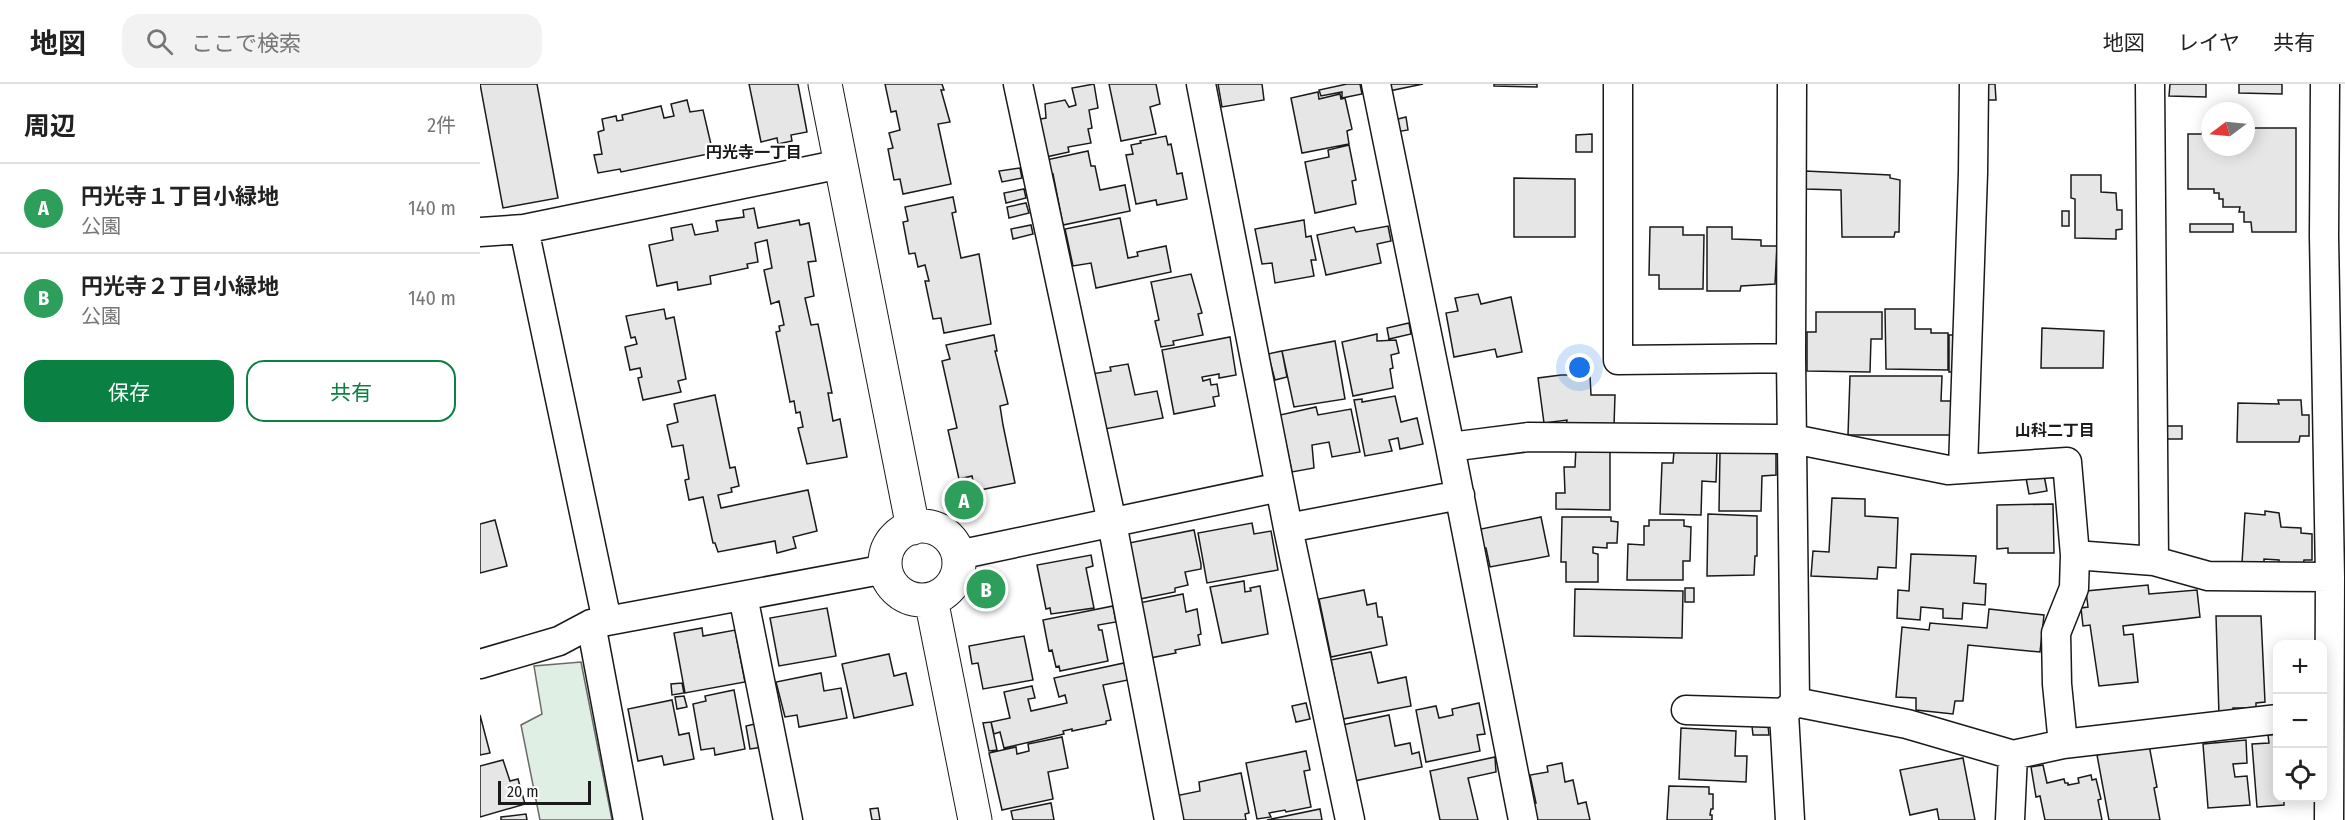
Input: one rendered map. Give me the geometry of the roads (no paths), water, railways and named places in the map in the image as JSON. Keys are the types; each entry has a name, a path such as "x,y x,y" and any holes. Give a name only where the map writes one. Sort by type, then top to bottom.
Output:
{"street":[{"path":"825,84 913,528"},
{"path":"1018,84 1112,523 1169,820"},
{"path":"1201,84 1288,528 1350,820"},
{"path":"1376,84 1460,495 1523,820"},
{"path":"1618,84 1618,360 1791,358"},
{"path":"1790,820 1793,439 1792,84"},
{"path":"1963,469 1974,84"},
{"path":"2150,84 2154,561"},
{"path":"2325,84 2324,236 2332,714 2329,820"},
{"path":"480,232 524,229 841,165"},
{"path":"524,229 599,623 628,820"},
{"path":"1450,447 1528,437 1793,439 1948,470 2067,462 2075,555 2074,588 2056,633 2057,684 2063,744"},
{"path":"958,555 1280,487"},
{"path":"1288,528 1460,495"},
{"path":"925,526 936,529 954,544 958,555 957,578 942,595 931,599 919,600 907,597 897,590 885,569 886,558 895,538 913,528 925,526"},
{"path":"2075,555 2154,561 2208,576 2330,577"},
{"path":"480,664 559,641 599,623 885,569"},
{"path":"743,596 788,820"},
{"path":"931,599 975,820"},
{"path":"1686,710 1790,707 1907,724 2013,755 2063,744 2273,720"},
{"path":"2010,820 2013,755"}],"place":[{"name":"円光寺１丁目小緑地","path":"964,500"},
{"name":"円光寺２丁目小緑地","path":"986,589"}],"district":[{"name":"円光寺一丁目","path":"754,152"},
{"name":"山科二丁目","path":"2055,430"}]}
